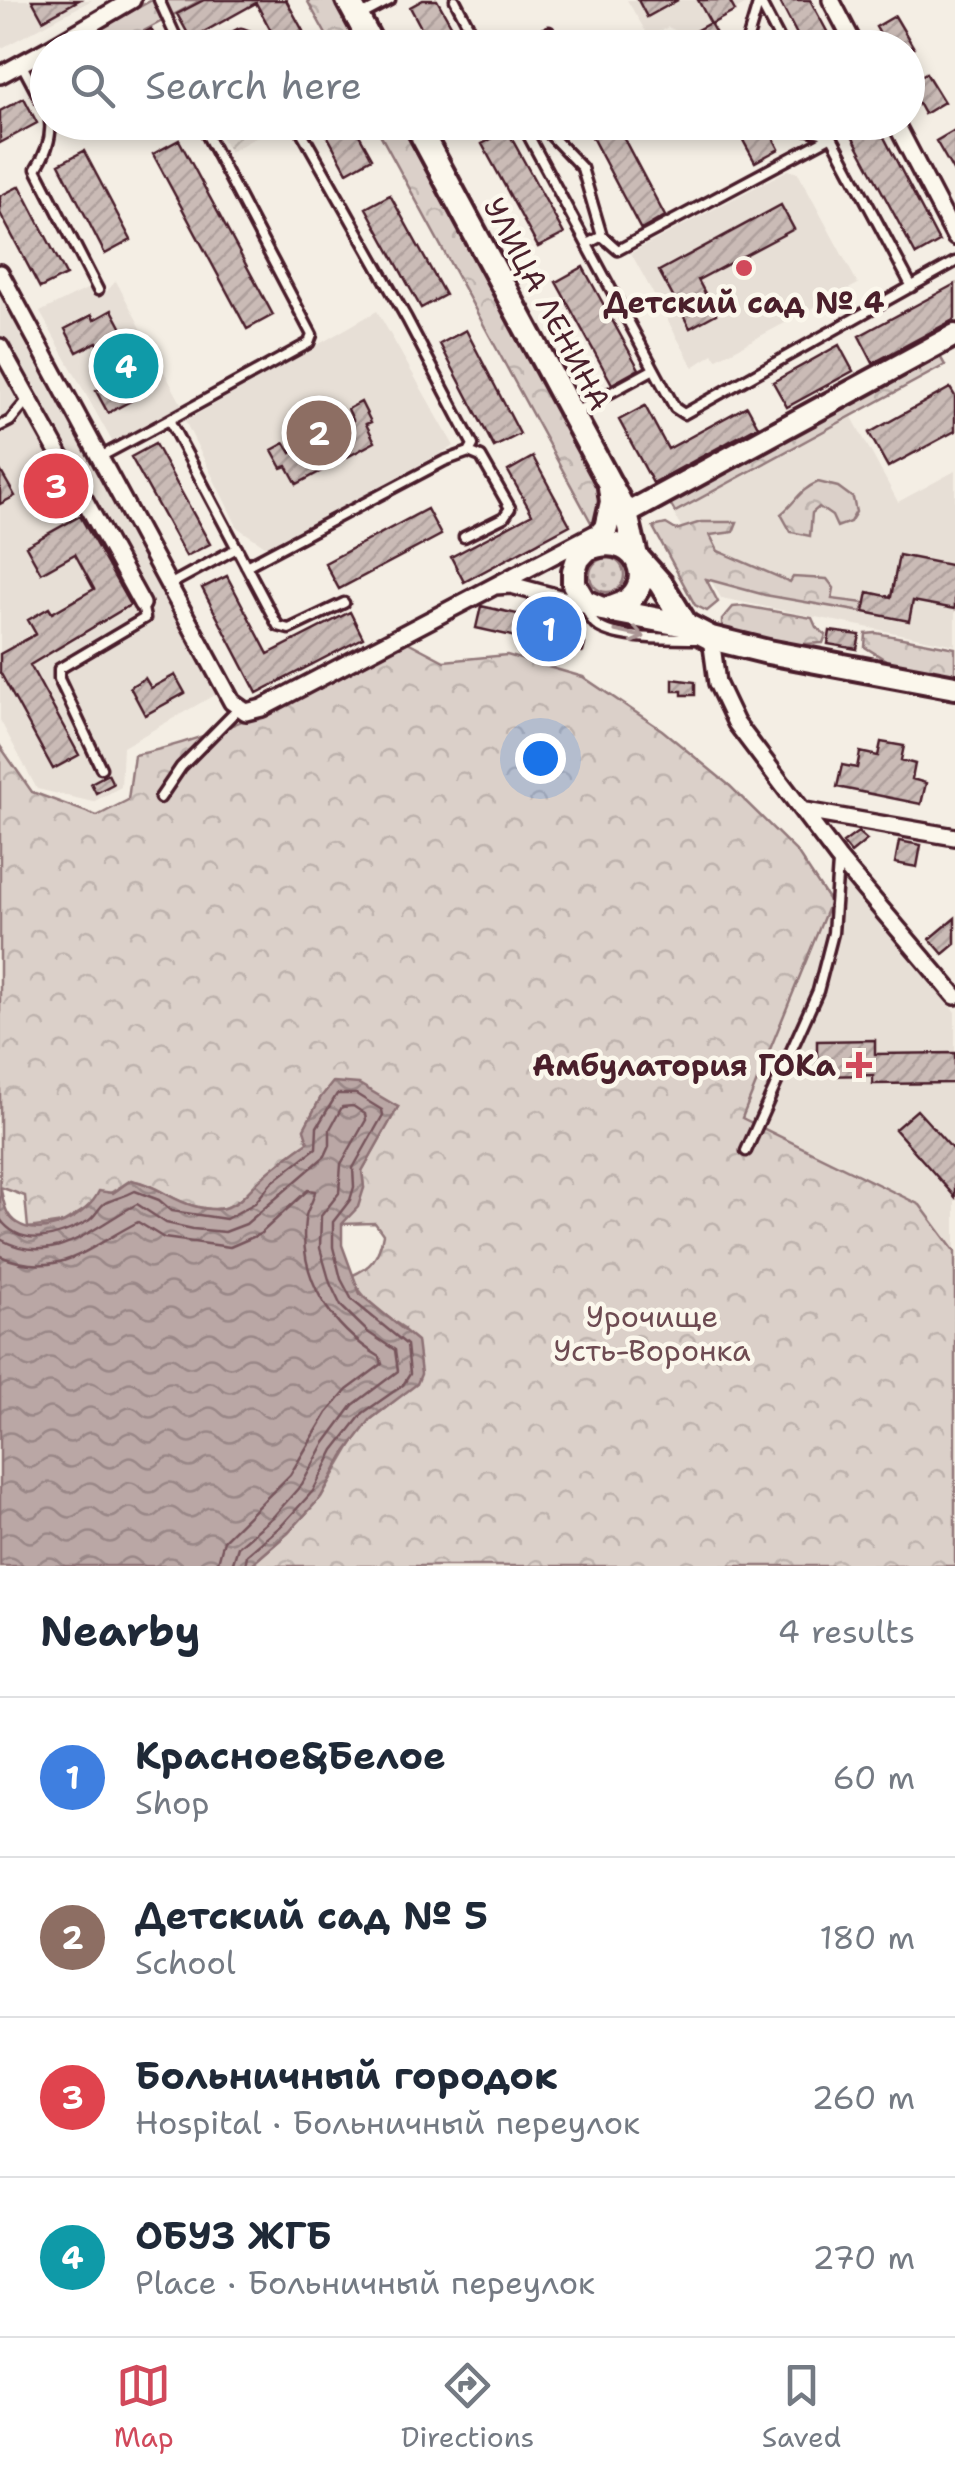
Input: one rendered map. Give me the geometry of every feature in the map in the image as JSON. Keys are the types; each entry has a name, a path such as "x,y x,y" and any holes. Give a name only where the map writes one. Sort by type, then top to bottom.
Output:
{"main road":[{"name":"УЛИЦА ЛЕНИНА","path":"424,140 626,514 636,556"},
{"path":"610,483 612,502 606,528 578,559 574,571 574,584 584,601 594,608 686,626 711,638 955,687"},
{"path":"587,549 604,542 622,544 661,584 686,626"},
{"path":"594,608 621,607 636,594 642,575 636,556"}],"street":[{"path":"80,30 132,0"},
{"path":"831,0 847,30"},
{"path":"0,76 30,59"},
{"path":"904,140 955,236"},
{"path":"0,273 232,702 243,709 262,708 606,528 955,335"},
{"path":"0,346 142,604"},
{"path":"491,587 511,585 594,608"},
{"path":"711,638 716,683 736,723 838,858 955,996"},
{"path":"805,811 955,837"}],"lane":[{"path":"159,0 172,30"},
{"path":"353,9 390,0"},
{"path":"750,30 759,0"},
{"path":"759,0 775,30"},
{"path":"459,2 472,30"},
{"path":"22,64 30,79"},
{"path":"49,140 36,170 98,290"},
{"path":"100,457 309,343 312,335 209,140"},
{"path":"246,566 444,461 469,452 473,445 306,140"},
{"path":"531,140 675,408 684,414 955,262"},
{"path":"555,140 582,168 602,236 618,250 824,140"},
{"path":"834,140 912,287"},
{"path":"586,244 602,236"},
{"path":"572,413 654,370"},
{"path":"0,426 10,421 29,398"},
{"path":"169,420 278,626 289,629 344,603"},
{"path":"464,537 504,517 510,508 481,457 469,452"},
{"path":"169,585 237,548"},
{"path":"101,768 58,679 59,669 145,618 142,604"},
{"path":"594,608 589,617 600,628 648,638 711,638"},
{"path":"160,798 181,767 243,709"},
{"path":"746,1151 818,991 833,933 838,858"}],"shaded area":[{"path":"0,0 92,0 30,30 0,49"},
{"path":"627,0 754,0 697,30 645,30"},
{"path":"223,140 251,140 230,152"},
{"name":"Детский сад № 4","path":"788,170 798,173 858,284 717,359 713,354 693,367 631,253"},
{"path":"116,281 183,407 113,443 40,312 93,286 101,298"},
{"path":"0,282 225,689 123,747 121,787 93,802 37,789 0,720"},
{"path":"377,311 454,446 268,548 238,528 185,421"},
{"path":"852,417 898,502 955,471 955,645 721,598 674,514"},
{"name":"Амбулатория ГОКа","path":"829,860 955,1012 955,1252 920,1205 742,1118 830,902"}],"green space":[{"path":"152,0 201,0 145,30 99,30"},
{"path":"307,0 333,0 350,30 324,30"},
{"path":"383,140 409,140 605,502 601,520 593,526"},
{"path":"938,353 945,365 675,512 668,500"},
{"path":"818,482 838,487 853,498 856,512 850,522 837,527 832,516 819,507 812,513 810,536 791,532 781,514"},
{"path":"701,522 737,522 733,532 710,535 718,551 790,582 793,577 827,579 834,588 832,599 864,603 862,612 765,595 706,579 718,602 707,611 695,605 653,527 666,524 676,530"},
{"path":"607,558 619,563 624,575 619,587 607,592 595,587 590,575 595,563"},
{"path":"733,607 812,618 826,635 823,643 787,645 722,628 722,620"},
{"path":"866,634 955,648 955,674 889,662 865,647"},
{"name":"Урочище Усть-Воронка","path":"402,639 444,661 507,655 583,677 662,730 730,786 797,852 830,902 742,1118 920,1205 955,1252 955,1566 250,1566 321,1497 356,1437 388,1406 404,1328 373,1306 351,1276 373,1260 383,1234 375,1223 342,1224 364,1188 362,1171 398,1107 321,1097 304,1129 309,1142 235,1203 218,1209 186,1203 131,1180 63,1223 28,1228 25,1196 0,1187 0,746 32,792 97,816 128,800 134,755 239,722"}],"water":[{"path":"333,1082 359,1084 398,1107 362,1171 364,1188 358,1207 342,1224 342,1245 360,1294 417,1341 421,1374 417,1384 371,1419 343,1456 321,1497 250,1566 0,1566 0,1187 9,1216 28,1228 39,1229 64,1223 85,1209 99,1191 113,1193 131,1180 194,1206 227,1207 308,1142 304,1129"}],"building":[{"path":"32,0 79,0 43,20"},
{"path":"204,0 286,0 302,30 270,30 256,3 207,30 186,30 177,14"},
{"path":"423,0 437,0 454,30 422,30 410,7"},
{"path":"638,0 678,0 647,17"},
{"path":"698,0 729,0 735,11 711,24"},
{"path":"779,0 810,0 826,30 795,30"},
{"path":"895,16 903,30 878,30 876,27"},
{"path":"925,74 944,102 925,113"},
{"path":"24,98 30,110 30,127 0,143 0,111"},
{"path":"955,130 955,174 936,141"},
{"path":"179,140 273,315 247,329 153,154"},
{"path":"330,140 362,140 372,158 347,172"},
{"path":"489,140 512,140 564,234 538,247 482,144"},
{"path":"594,140 625,140 665,216 641,230"},
{"path":"743,140 774,140 779,149 755,162"},
{"path":"854,140 885,140 939,242 916,255"},
{"path":"84,151 131,240 105,254 59,164"},
{"path":"20,186 66,275 40,288 0,213 0,196"},
{"path":"390,195 445,295 421,308 366,208"},
{"path":"781,205 794,229 698,280 716,314 690,328 659,271"},
{"path":"583,267 639,369 612,384 556,282"},
{"path":"955,284 955,319 873,363 859,336"},
{"path":"112,310 152,385 108,413 96,391 117,380 97,342 77,352 65,329"},
{"path":"466,330 520,434 494,447 440,344"},
{"path":"839,345 853,371 787,407 773,382"},
{"path":"950,388 955,396 955,431 888,467 869,433"},
{"path":"361,402 375,442 297,484 272,450 285,443 291,453 353,420 348,409"},
{"path":"645,406 668,449 747,406 758,426 653,483 619,420"},
{"path":"155,444 210,544 186,556 131,457"},
{"path":"533,457 570,525 464,582 451,557 532,514 508,471"},
{"path":"0,470 15,496 0,504"},
{"path":"427,509 441,535 339,589 325,563"},
{"path":"80,516 130,605 30,665 79,755 53,769 0,672 0,654 36,634 28,620 49,608 52,613 94,589 75,554 41,573 26,546"},
{"path":"899,555 955,566 955,609 913,601 909,621 864,612 868,592 891,597"},
{"path":"227,576 268,654 350,612 363,638 257,693 202,588"},
{"path":"481,606 571,626 585,644 583,652 476,628"},
{"path":"830,631 860,635 857,649 828,644"},
{"path":"175,675 185,693 145,715 130,687 145,678 151,688"},
{"path":"673,679 695,682 695,695 673,691"},
{"path":"881,742 904,746 901,760 915,764 912,779 926,783 921,804 837,787 842,765 857,768 860,752 878,756"},
{"path":"108,774 113,784 96,793 91,783"},
{"path":"858,832 867,840 851,853 843,843"},
{"path":"899,841 921,845 917,867 895,863"},
{"path":"955,918 955,944 943,954 930,939"},
{"path":"875,1040 875,1054 955,1053 955,1083 873,1084 873,1075 817,1076 817,1041"},
{"path":"917,1110 955,1152 955,1197 895,1129"}],"place":[{"name":"Детский сад № 4","path":"744,268"},
{"name":"ОБУЗ ЖГБ","path":"126,366"},
{"name":"Детский сад № 5","path":"319,433"},
{"name":"Больничный городок","path":"56,486"},
{"name":"Красное&Белое","path":"549,629"},
{"name":"Амбулатория ГОКа","path":"859,1065"}]}
